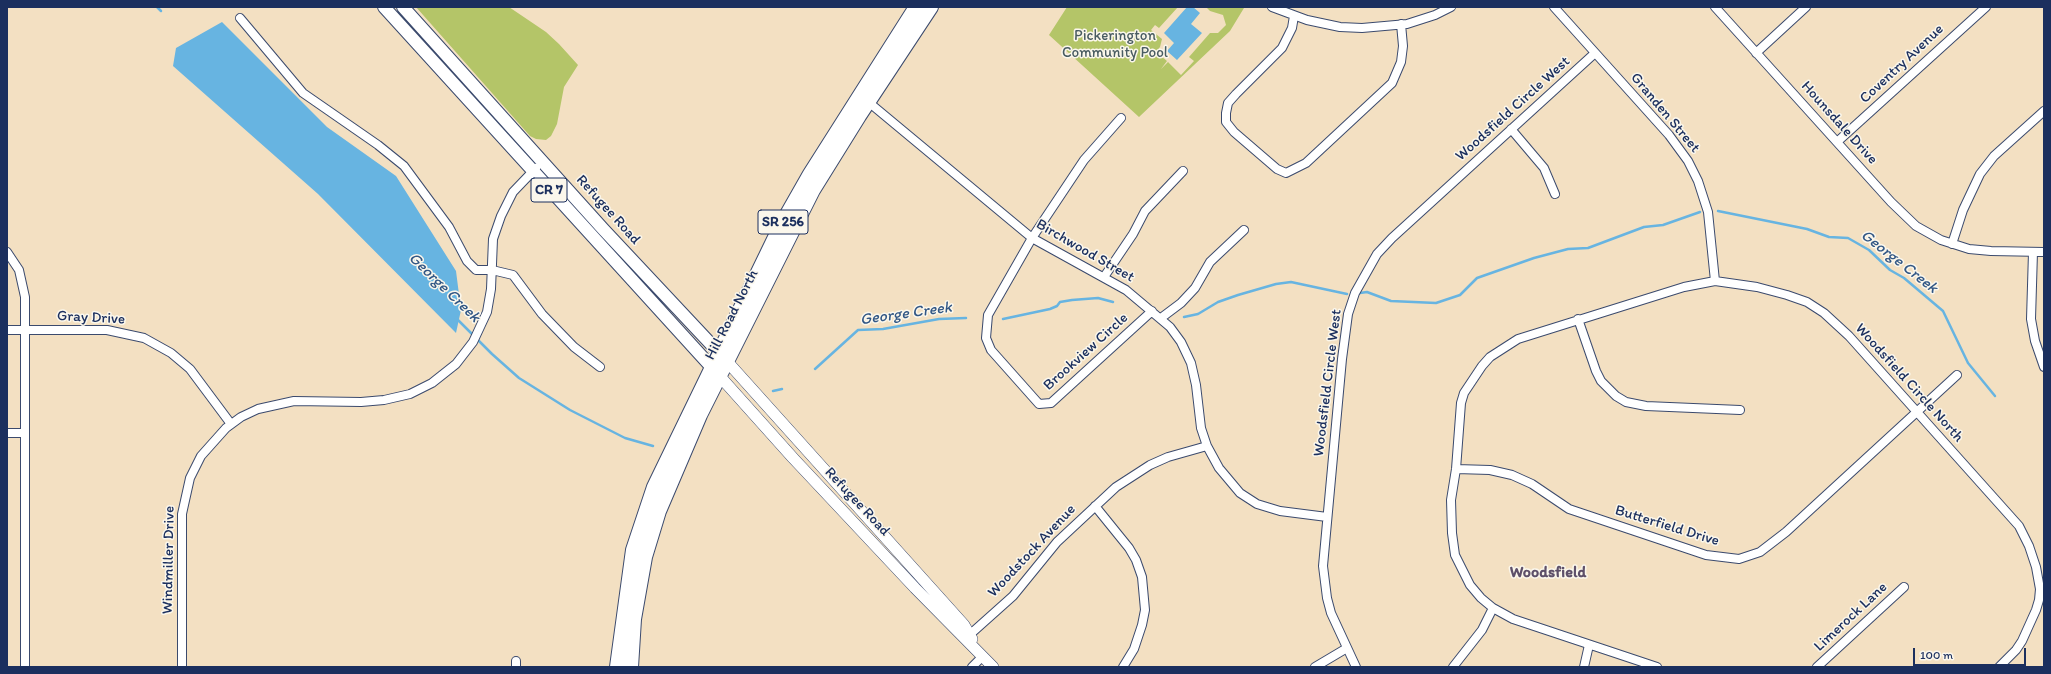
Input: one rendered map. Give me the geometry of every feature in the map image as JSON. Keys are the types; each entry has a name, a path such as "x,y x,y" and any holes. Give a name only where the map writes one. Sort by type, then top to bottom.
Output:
{"highway":[{"name":"Hill Road North","path":"631,667 634,619 644,560 657,516 700,415 719,365 781,225 810,174 916,7"},
{"name":"Hill Road North","path":"617,667 633,550 654,487 813,190 867,100 931,7"}],"main road":[{"name":"Refugee Road","path":"384,7 534,169 619,266 630,269 649,287 824,479 833,480 964,625 968,636"},
{"name":"Refugee Road","path":"403,7 603,229 719,365 793,458 968,636 993,667"}],"street":[{"path":"1272,7 1294,16 1340,27 1362,28 1401,24 1435,15 1451,7"},
{"name":"Granden Street","path":"1554,7 1669,135 1693,171 1708,212 1715,281"},
{"name":"Hounsdale Drive","path":"1715,7 1904,216 1928,234 1952,244 1980,250 2044,252"},
{"path":"1756,53 1806,7"},
{"name":"Coventry Avenue","path":"1837,142 1986,7"},
{"path":"1294,16 1292,28 1282,48 1228,103 1226,113 1226,122 1234,132 1277,169 1286,173 1306,162 1392,82 1397,74 1402,56 1401,24"},
{"path":"240,18 304,93 378,145 404,166 449,227 467,261 476,270 492,270 513,275 542,314 574,347 600,367"},
{"name":"Woodsfield Circle West","path":"1356,667 1331,613 1325,586 1323,566 1346,325 1351,304 1360,283 1377,254 1392,238 1594,53"},
{"name":"Birchwood Street","path":"867,100 1032,238 1126,290 1161,318 1176,334 1191,364 1196,385 1201,428 1207,446 1226,478 1250,499 1280,511 1327,517"},
{"path":"1952,244 1965,204 1980,174 1994,156 2044,111"},
{"path":"1032,238 1084,160 1121,118"},
{"path":"1511,129 1544,168 1555,194"},
{"name":"Windmiller Drive","path":"182,667 182,514 190,478 201,456 217,436 231,424 258,409 294,400 361,402 384,400 410,394 432,383 456,364 475,338 487,312 491,289 494,238 501,216 513,192 534,169"},
{"path":"1104,277 1133,234 1145,211 1183,171"},
{"path":"1161,318 1181,303 1195,288 1210,262 1244,230"},
{"name":"Brookview Circle","path":"1032,238 988,315 986,338 990,350 1039,404 1052,403 1152,311"},
{"path":"7,252 16,264 23,282 25,330 24,667"},
{"path":"2033,252 2031,319 2036,346 2044,367"},
{"name":"Woodsfield Circle North","path":"1657,667 1513,619 1493,608 1470,585 1455,555 1452,533 1452,500 1461,403 1464,393 1482,366 1490,357 1518,339 1684,287 1715,281 1757,287 1797,298 1816,307 1844,332 1918,412 2019,526 2029,546 2036,566 2040,589 2036,610 2027,631 2016,650 1999,667"},
{"path":"1578,319 1596,371 1601,381 1616,396 1626,402 1646,406 1740,410"},
{"name":"Gray Drive","path":"7,330 107,330 144,338 171,353 190,369 231,424"},
{"name":"Butterfield Drive","path":"1456,469 1484,469 1512,475 1527,482 1569,509 1706,555 1739,559 1760,552 1786,532 1957,375"},
{"path":"7,433 24,433"},
{"name":"Woodstock Avenue","path":"968,636 1014,596 1057,542 1116,487 1150,465 1168,457 1207,446"},
{"path":"1095,506 1129,548 1136,560 1142,577 1145,598 1142,625 1134,648 1123,667"},
{"name":"Limerock Lane","path":"1817,667 1904,587"},
{"path":"1453,667 1479,635 1493,608"},
{"path":"1584,667 1590,645"},
{"path":"1315,667 1347,648"},
{"path":"972,667 983,656"}],"green space":[{"path":"416,7 509,7 546,32 559,44 578,65 564,87 557,124 551,136 546,140 536,139 530,136"},
{"name":"Pickerington Community Pool","path":"1067,7 1178,7 1159,28 1155,25 1151,30 1162,39 1160,47 1156,52 1167,61 1161,69 1168,62 1181,75 1194,61 1189,57 1210,33 1218,33 1226,25 1223,15 1210,11 1206,7 1244,8 1230,31 1139,117 1049,35"}],"water":[{"path":"1187,7 1193,7 1200,13 1191,24 1202,33 1177,60 1167,51 1174,43 1164,33"},
{"path":"222,22 327,127 396,176 456,271 461,310 456,333 318,194 173,66 176,48"}],"waterway":[{"name":"George Creek","path":"157,7 161,11"},
{"name":"George Creek","path":"1718,211 1807,229 1829,237 1848,238 1869,250 1890,270 1904,278 1943,311 1968,363 1995,396"},
{"path":"1360,293 1367,292 1391,301 1436,303 1460,295 1477,278 1534,258 1568,249 1588,248 1644,227 1663,225 1700,212"},
{"name":"George Creek","path":"1184,317 1198,314 1218,302 1276,284 1291,282 1347,294"},
{"name":"George Creek","path":"1003,319 1050,309 1057,306 1060,302 1072,300 1098,298 1113,302"},
{"name":"George Creek","path":"456,318 492,354 519,378 570,410 625,438 653,446"},
{"name":"George Creek","path":"815,369 858,330 883,329 939,319 966,318"},
{"name":"George Creek","path":"773,391 782,389"}],"district":[{"name":"Woodsfield","path":"1548,573"}]}
